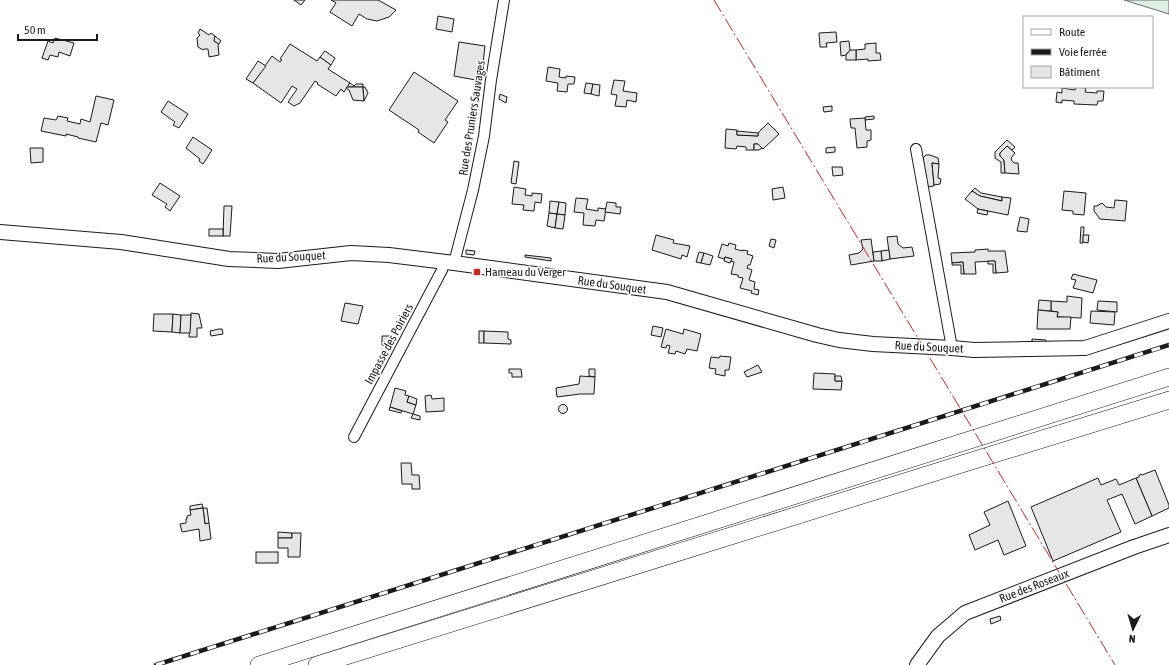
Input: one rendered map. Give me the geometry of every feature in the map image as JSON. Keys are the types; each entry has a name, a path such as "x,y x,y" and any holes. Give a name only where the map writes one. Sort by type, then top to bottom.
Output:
{"highway":[{"path":"259,665 1169,377"},
{"path":"965,463 1169,395"},
{"path":"317,665 1169,400"}],"street":[{"name":"Rue des Pruniers Sauvages","path":"449,262 473,190 484,136 491,80 504,0"},
{"path":"916,149 952,348"},
{"name":"Rue du Souquet","path":"0,232 121,242 229,259 278,261 351,253 389,255 449,262 667,292 839,340 873,344 974,350 1084,348 1169,321"},
{"name":"Impasse des Poiriers","path":"354,437 442,270 449,262"},
{"name":"Rue des Roseaux","path":"917,665 938,636 965,613 1134,547 1169,535"}],"green space":[{"path":"1124,0 1169,0 1169,14"}],"building":[{"path":"294,0 305,0 301,5"},
{"path":"331,0 378,0 396,10 389,17 377,21 367,19 359,14 352,26 330,12 336,3"},
{"path":"438,16 454,19 452,32 436,29"},
{"path":"200,29 209,35 211,33 215,36 214,41 219,44 219,55 209,57 208,49 203,50 198,47 197,38 200,35 198,33"},
{"path":"836,32 837,42 826,43 827,47 820,47 819,33"},
{"path":"215,36 221,41 219,44 214,41"},
{"path":"55,38 74,43 70,56 59,52 58,57 50,55 48,60 42,58 48,41 53,43"},
{"path":"849,41 850,50 846,55 841,56 840,42"},
{"path":"459,42 485,46 481,81 454,76"},
{"path":"876,43 876,53 880,53 881,60 856,60 856,50 865,49 865,44"},
{"path":"290,44 317,61 320,57 331,65 328,69 350,83 344,92 341,89 336,96 317,84 318,83 315,81 300,103 294,106 288,102 297,89 292,86 281,103 253,83 272,56 280,62 282,60 280,59"},
{"path":"850,50 856,50 856,60 846,60 846,55"},
{"path":"325,51 335,58 331,65 320,57"},
{"path":"258,61 266,66 253,83 246,79"},
{"path":"548,67 560,69 559,77 575,77 574,84 568,84 567,92 557,91 558,83 546,81"},
{"path":"414,72 458,101 445,120 448,122 434,143 418,132 419,130 389,110"},
{"path":"614,80 625,81 623,91 637,93 636,102 627,100 626,107 615,106 617,95 611,94"},
{"path":"350,83 354,86 356,84 363,84 363,87 347,87"},
{"path":"586,83 593,84 591,94 584,93"},
{"path":"593,84 600,85 599,96 591,94"},
{"path":"363,87 364,101 353,100 349,90 346,88"},
{"path":"363,87 365,87 368,93 364,101"},
{"path":"1062,88 1075,90 1076,88 1086,88 1085,92 1097,93 1097,91 1104,91 1103,101 1098,101 1097,105 1074,104 1074,101 1062,100 1062,103 1056,102 1057,92 1062,93"},
{"path":"500,94 507,97 506,103 499,99"},
{"path":"96,96 114,100 108,125 101,123 96,142 66,134 66,136 41,131 44,118 56,120 58,116 68,118 67,121 80,124 81,119 90,122"},
{"path":"168,101 188,114 179,128 173,125 175,122 161,112"},
{"path":"832,106 832,111 824,112 823,107"},
{"path":"874,116 874,119 865,120 865,117"},
{"path":"865,118 866,130 871,130 871,140 867,141 867,147 857,148 855,128 851,128 850,119"},
{"path":"768,123 779,134 763,149 758,144 754,144 754,150 746,150 746,147 737,146 736,149 725,148 726,129 737,130 737,135 758,136 758,133"},
{"path":"737,131 758,133 758,136 737,135"},
{"path":"193,137 212,150 203,164 199,161 200,159 186,148"},
{"path":"1007,140 1015,147 1012,150 1007,146 1000,153 1000,156 1004,160 1005,173 1001,173 1001,162 995,158 995,152"},
{"path":"754,144 758,144 762,148 759,150 754,150"},
{"path":"1007,146 1015,153 1011,158 1014,163 1018,163 1019,174 1005,173 1004,160 1000,156 1000,153"},
{"path":"835,147 835,152 826,153 826,148"},
{"path":"30,148 43,148 43,162 31,163"},
{"path":"926,155 938,158 939,164 932,163 934,186 927,187 923,158"},
{"path":"514,161 519,162 516,184 511,183"},
{"path":"932,163 939,164 938,178 941,179 940,184 934,185"},
{"path":"832,167 842,167 843,175 833,176"},
{"path":"160,183 180,196 170,211 165,207 167,204 152,195"},
{"path":"514,187 526,189 525,195 532,196 532,193 542,194 541,203 535,202 534,211 523,210 524,205 512,204"},
{"path":"783,187 785,198 773,200 772,189"},
{"path":"975,188 981,193 1002,197 1002,201 980,196 972,191"},
{"path":"972,191 980,196 1002,201 1002,197 1011,198 1008,215 978,209 965,199"},
{"path":"1064,191 1086,193 1084,215 1073,214 1073,211 1062,210"},
{"path":"576,198 588,199 586,209 598,211 598,208 606,209 604,221 596,220 595,226 583,225 584,213 574,212"},
{"path":"1115,200 1127,201 1125,221 1100,219 1094,211 1094,206 1102,203 1106,207 1114,208"},
{"path":"550,201 559,202 557,214 549,213"},
{"path":"559,202 566,203 565,215 557,214"},
{"path":"607,202 616,203 616,207 621,207 620,214 605,212"},
{"path":"224,206 232,206 230,236 223,236"},
{"path":"978,209 988,211 987,215 977,213"},
{"path":"549,213 557,214 555,228 547,226"},
{"path":"557,214 565,215 563,229 555,228"},
{"path":"1020,217 1029,219 1027,232 1017,231"},
{"path":"1081,227 1084,227 1083,243 1080,243"},
{"path":"209,229 223,229 223,236 209,236"},
{"path":"656,235 674,240 673,243 690,246 687,257 682,255 681,259 652,250"},
{"path":"1083,235 1089,235 1088,243 1083,242"},
{"path":"897,236 898,244 903,248 912,247 914,256 890,259 887,237"},
{"path":"771,239 776,240 774,248 769,246"},
{"path":"871,239 874,261 851,265 849,255 859,253 863,249 861,240"},
{"path":"729,243 736,245 735,249 748,251 747,254 753,256 750,265 748,265 747,268 752,270 749,280 755,282 754,289 759,290 758,295 751,293 752,291 740,288 743,278 738,277 738,275 731,274 734,262 731,261 732,259 718,257 722,244 728,246"},
{"path":"988,249 988,251 1005,251 1008,272 996,273 995,261 975,262 976,274 964,274 963,262 952,263 951,253 975,252 975,250"},
{"path":"466,250 475,251 474,255 466,254"},
{"path":"889,250 890,259 882,261 881,251"},
{"path":"881,251 882,261 874,261 873,252"},
{"path":"699,252 704,253 701,263 696,262"},
{"path":"704,253 713,256 710,265 701,263"},
{"path":"525,255 551,258 551,261 525,257"},
{"path":"725,257 732,259 730,263 724,261"},
{"path":"988,261 995,261 996,273 993,273 993,264 988,264"},
{"path":"963,262 964,274 961,274 961,265 952,265 952,263"},
{"path":"1073,274 1097,280 1093,293 1073,288 1076,280 1071,279"},
{"path":"1067,296 1082,298 1081,318 1057,317 1058,312 1051,311 1051,301 1067,302"},
{"path":"1039,300 1051,301 1051,311 1038,310"},
{"path":"1098,301 1117,302 1117,312 1097,310"},
{"path":"345,303 363,306 358,324 341,321"},
{"path":"1038,310 1058,312 1057,317 1071,317 1070,329 1037,329"},
{"path":"1091,311 1115,312 1114,325 1090,323"},
{"path":"191,313 199,314 202,328 197,328 197,337 189,337"},
{"path":"154,314 173,314 172,332 153,331"},
{"path":"173,314 181,315 180,333 172,332"},
{"path":"181,315 191,315 190,333 180,333"},
{"path":"653,326 663,328 661,337 651,335"},
{"path":"222,329 223,334 211,336 210,331"},
{"path":"666,329 683,334 684,329 701,334 697,351 687,349 685,354 676,351 675,354 668,353 670,346 667,345 666,348 661,347"},
{"path":"479,331 484,331 484,343 479,343"},
{"path":"484,331 508,332 508,339 511,340 511,344 484,343"},
{"path":"382,336 392,336 391,346 382,345"},
{"path":"1032,339 1046,340 1046,345 1032,344"},
{"path":"720,356 731,357 729,370 725,370 725,376 715,374 716,369 709,368 711,357 719,358"},
{"path":"758,365 762,372 747,377 744,372"},
{"path":"509,369 521,369 522,377 512,377 512,373 509,373"},
{"path":"589,369 595,369 595,377 589,376"},
{"path":"814,373 835,374 835,381 842,381 841,390 813,389"},
{"path":"580,376 595,377 594,394 557,397 556,388 579,384"},
{"path":"835,376 841,376 842,381 835,381"},
{"path":"395,388 406,391 405,395 409,396 407,402 416,405 413,414 390,407"},
{"path":"431,395 432,399 444,398 444,411 426,412 425,396"},
{"path":"409,396 417,399 416,405 407,402"},
{"path":"563,404 568,409 563,414 558,409"},
{"path":"390,407 402,411 401,413 389,410"},
{"path":"413,414 420,416 420,420 411,418"},
{"path":"401,463 411,463 412,475 419,475 420,489 412,489 412,484 402,484"},
{"path":"1155,470 1169,508 1152,516 1136,478 1141,474 1142,475"},
{"path":"1098,478 1101,485 1116,479 1119,485 1136,478 1152,516 1135,524 1122,494 1107,500 1121,532 1053,561 1031,507"},
{"path":"1008,501 1026,546 1004,555 998,540 975,550 969,535 990,525 984,512"},
{"path":"202,504 203,508 190,510 190,506"},
{"path":"203,508 207,508 209,523 205,524"},
{"path":"203,508 205,524 209,523 211,539 200,541 199,529 182,532 180,524 186,523 187,516 191,515 190,510"},
{"path":"278,532 292,533 292,538 278,538"},
{"path":"292,533 301,533 300,557 288,557 288,548 278,548 278,538 292,538"},
{"path":"256,552 278,552 278,563 256,563"},
{"path":"1000,616 1001,620 991,624 990,619"}],"railway":[{"path":"156,665 1169,345"}],"power":[{"path":"714,0 1115,665"}],"place":[{"name":"Hameau du Verger","path":"477,272"}]}
